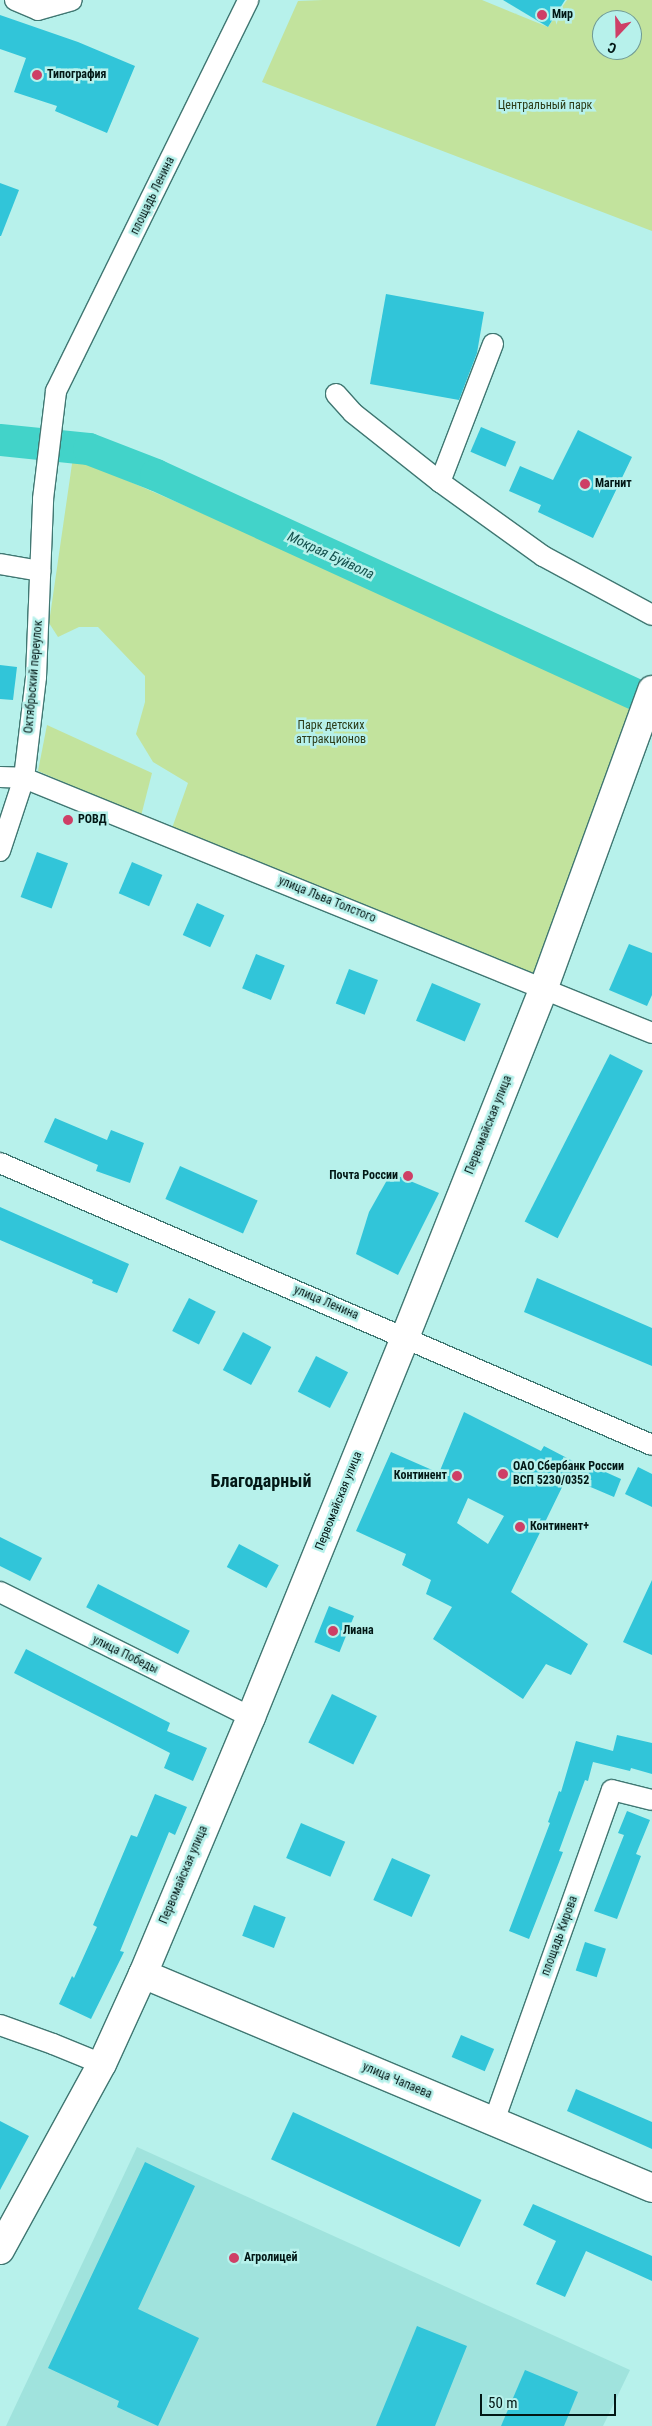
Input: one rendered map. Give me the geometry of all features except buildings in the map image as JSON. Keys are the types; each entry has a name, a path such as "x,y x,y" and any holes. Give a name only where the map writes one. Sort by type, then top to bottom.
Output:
{"main road":[{"name":"Первомайская улица","path":"0,2250 102,2064 143,1974 251,1717 544,987 652,690"},
{"name":"улица Чапаева","path":"143,1974 652,2188"}],"street":[{"path":"15,0 38,10 72,0"},
{"name":"площадь Ленина","path":"44,499 56,391 248,0"},
{"path":"440,482 493,344"},
{"path":"336,394 353,412 440,482 543,556 652,615"},
{"name":"Октябрьский переулок","path":"0,850 24,778 36,677 44,499"},
{"path":"0,564 40,571"},
{"name":"улица Льва Толстого","path":"0,778 24,778 544,987 652,1033"},
{"name":"улица Ленина","path":"0,1163 652,1445"},
{"name":"улица Победы","path":"0,1592 251,1717"},
{"name":"площадь Кирова","path":"494,2121 612,1790 652,1800"},
{"path":"0,2025 54,2044 102,2064"}],"shaded area":[{"name":"Агролицей","path":"137,2147 630,2370 603,2426 6,2426"}],"green space":[{"name":"Центральный парк","path":"482,0 548,27 567,0 652,0 652,231 262,82 298,1"},
{"name":"Парк детских аттракционов","path":"73,457 635,701 541,979 171,831 188,783 153,762 136,734 145,702 145,676 98,627 79,627 58,637 49,623"},
{"path":"47,725 152,773 141,816 38,771"}],"waterway":[{"name":"Мокрая Буйвола","path":"0,440 89,449 156,475 652,702"}],"place":[{"name":"Мир","path":"542,15"},
{"name":"Типография","path":"37,75"},
{"name":"Магнит","path":"585,484"},
{"name":"РОВД","path":"68,820"},
{"name":"Почта России","path":"408,1176"},
{"name":"ОАО Сбербанк России ВСП 5230/0352","path":"503,1474"},
{"name":"Континент","path":"457,1476"},
{"name":"Континент+","path":"520,1527"},
{"name":"Лиана","path":"333,1631"},
{"name":"Агролицей","path":"234,2258"}],"district":[{"name":"Благодарный","path":"261,1481"}]}
